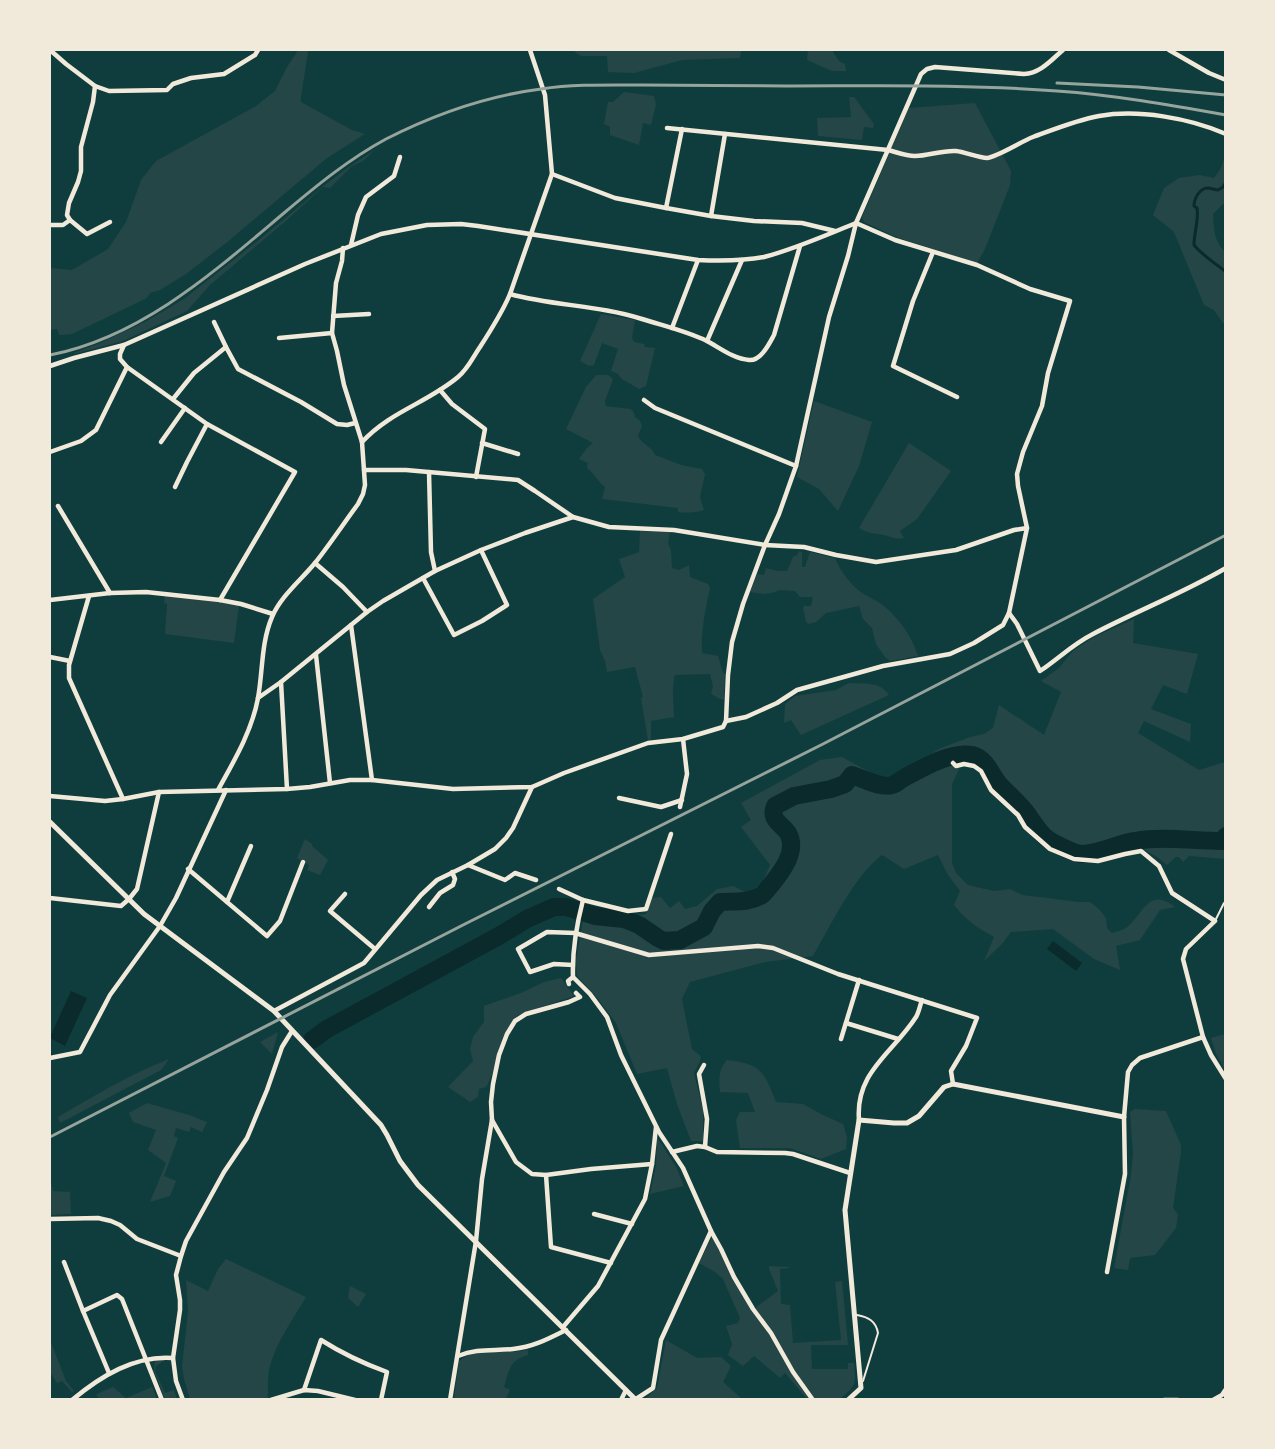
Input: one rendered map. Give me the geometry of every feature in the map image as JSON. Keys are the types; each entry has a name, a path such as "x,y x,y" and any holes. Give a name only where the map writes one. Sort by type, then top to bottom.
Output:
{"street":[{"path":"50,50 95,86 109,91 167,90 173,84 191,78 224,74 255,55 258,50"},
{"path":"362,442 385,421 440,390 459,376 504,308 510,294 552,174 545,95 530,50"},
{"path":"50,796 105,801 159,792 286,789 350,780 372,780 453,789 532,787 648,743 683,739 723,727 726,721 732,642 743,604 796,466 830,317 856,223 921,74 935,67 1032,74 1063,50"},
{"path":"1169,50 1226,80"},
{"path":"95,86 81,147 81,171 67,215 87,234 110,222"},
{"path":"667,128 888,150 914,156 952,151 987,158 1026,140 1081,120 1115,114 1161,117 1192,123 1226,134"},
{"path":"666,208 682,129"},
{"path":"711,216 725,134"},
{"path":"351,245 358,215 366,197 394,176 400,158"},
{"path":"552,174 615,198 711,216 802,223 835,231"},
{"path":"50,225 63,225 70,220"},
{"path":"50,366 124,345 208,310 351,245 381,234 427,225 461,224 698,260 719,261 763,257 800,246 856,223 895,240 977,265 1030,288 1070,301 1048,373 1042,406 1023,452 1017,474 1017,486 1027,528 1009,613 1003,625 974,644 950,654 883,666 797,690 777,703 746,717 726,721"},
{"path":"510,294 526,299 584,306 641,319 707,341 734,356 750,360 756,359 768,346 776,329 800,246"},
{"path":"218,790 241,749 251,724 258,698 265,635 273,614 315,563 363,494 365,485 362,442 344,386 332,333 336,283 343,248"},
{"path":"933,252 913,301 893,366 957,397"},
{"path":"672,328 698,260"},
{"path":"707,341 742,260"},
{"path":"333,316 369,314"},
{"path":"213,321 238,369 337,424 355,423"},
{"path":"279,338 332,333"},
{"path":"124,345 120,359 128,366 207,424 295,472 220,600"},
{"path":"173,399 194,373 226,347"},
{"path":"50,452 81,441 96,430 128,366"},
{"path":"440,390 452,404 485,429 476,477"},
{"path":"644,400 655,408 796,466"},
{"path":"161,442 185,408"},
{"path":"175,487 207,424"},
{"path":"482,443 518,454"},
{"path":"364,470 406,470 518,480 573,517 609,527 674,530 765,545 804,548 876,562 956,549 1027,528"},
{"path":"429,472 431,552 435,571"},
{"path":"58,506 110,593"},
{"path":"258,698 316,656 367,612 435,571 481,550 573,517"},
{"path":"423,578 454,635 483,621 507,605 481,550"},
{"path":"315,563 367,612"},
{"path":"1009,613 1017,624 1040,671 1074,645 1093,634 1202,582 1226,568"},
{"path":"50,600 58,597 146,592 220,600 273,614"},
{"path":"89,596 70,660 69,678 123,799"},
{"path":"351,626 372,780"},
{"path":"316,656 330,783"},
{"path":"50,657 70,660"},
{"path":"281,682 286,789"},
{"path":"680,807 687,774 683,739"},
{"path":"953,763 956,766 964,764 974,766 981,771 991,790 1018,815 1025,827 1050,849 1074,859 1098,861 1141,851 1159,866 1172,893 1215,921 1186,949 1184,959 1203,1037 1226,1079"},
{"path":"274,1011 364,963 421,895 437,880 495,849 506,838 532,787"},
{"path":"50,1058 80,1052 110,995 160,926 176,898 226,790"},
{"path":"50,898 121,906 129,899 137,889 159,792"},
{"path":"619,798 660,807 682,800"},
{"path":"50,822 144,914 274,1011 381,1125 410,1175 636,1399 653,1388 661,1340 711,1231"},
{"path":"559,889 583,900 628,911 646,909 671,834"},
{"path":"227,902 251,846"},
{"path":"188,869 267,936 280,921 303,862"},
{"path":"468,865 505,880 515,873 536,880"},
{"path":"429,907 440,893 453,885 455,879 452,872"},
{"path":"345,894 330,911 375,950"},
{"path":"583,900 572,955 573,977 590,994 607,1017 621,1055 656,1127 683,1168 734,1277 813,1400"},
{"path":"573,965 554,964 530,972 518,949 547,932 575,933 649,955 758,946 772,948 838,974 977,1018 966,1046 951,1071 953,1084"},
{"path":"569,984 568,981 573,977"},
{"path":"842,1039 859,980"},
{"path":"450,1400 476,1241 482,1179 492,1120 490,1102 499,1055 515,1021 526,1014 580,997 576,993"},
{"path":"848,1400 861,1388 845,1210 859,1120 858,1110 862,1089 875,1066 917,1016 922,1000"},
{"path":"846,1023 898,1039"},
{"path":"183,1400 176,1381 173,1358 180,1310 176,1275 181,1256 186,1241 224,1172 247,1138 282,1047 292,1031"},
{"path":"1107,1272 1125,1174 1124,1117 1128,1072 1140,1058 1203,1037"},
{"path":"704,1065 699,1074 707,1119 705,1147"},
{"path":"859,1120 907,1123 919,1116 944,1087 953,1084 1124,1117"},
{"path":"492,1120 516,1162 532,1174 546,1175 652,1164"},
{"path":"458,1356 483,1349 512,1350 533,1346 564,1329 598,1287 645,1198 656,1127"},
{"path":"672,1152 697,1146 717,1152 793,1154 850,1173"},
{"path":"546,1175 550,1247 611,1263"},
{"path":"594,1214 632,1224"},
{"path":"50,1219 98,1218 111,1221 120,1225 137,1239 181,1256"},
{"path":"64,1262 109,1373"},
{"path":"83,1311 117,1295 122,1299 162,1400"},
{"path":"304,1390 321,1340 344,1355 387,1372 381,1400"},
{"path":"72,1400 109,1373 128,1365 146,1359 173,1358"},
{"path":"1213,1400 1222,1395 1226,1389"},
{"path":"271,1400 304,1390 355,1400"},
{"path":"621,1400 626,1390"},
{"path":"1164,1400 1173,1398 1178,1400"}],"lane":[{"path":"1215,921 1224,903"},
{"path":"854,1314 871,1320 877,1327 878,1334 861,1388"}],"shaded area":[{"path":"296,50 308,50 301,102 352,130 365,134 327,158 186,274 160,290 150,293 147,298 72,334 59,335 57,329 50,330 50,268 72,270 108,249 126,222 141,180 156,161 256,106 275,91 297,52"},
{"path":"572,50 741,50 740,58 682,60 634,73 608,72 607,56 581,56"},
{"path":"808,50 832,50 839,61 845,64 846,71 832,71 807,60"},
{"path":"624,92 654,96 656,104 651,125 643,123 639,145 610,135 610,127 604,124 608,102 613,102"},
{"path":"849,97 854,97 874,124 873,128 864,127 862,140 818,136 817,118 851,117"},
{"path":"975,103 1011,171 1010,185 985,249 977,263 896,237 864,222 862,217 909,108"},
{"path":"376,149 363,161 352,166 330,188 323,187 210,285 187,311 123,341 74,354 145,322 184,299 326,184"},
{"path":"1225,156 1225,202 1213,214 1215,235 1225,252 1225,324 1214,310 1204,305 1174,232 1153,215 1164,188 1179,178 1200,175 1214,178"},
{"path":"601,314 635,320 632,338 634,342 655,348 646,386 639,389 611,371 618,349 602,343 594,365 589,366 580,361"},
{"path":"596,375 608,375 613,379 605,401 606,406 633,411 642,426 638,436 655,455 681,465 702,469 705,474 700,497 704,510 678,512 678,508 602,499 605,487 587,468 588,463 579,459 593,443 566,429 586,387"},
{"path":"814,401 872,422 859,466 838,511 819,489 797,477"},
{"path":"909,443 951,471 917,519 900,531 904,538 871,533 859,528"},
{"path":"640,531 670,532 668,543 672,568 679,570 689,565 690,577 708,584 710,588 704,620 702,653 718,656 725,675 724,700 711,694 713,686 710,674 675,675 674,717 651,721 651,739 648,740 641,698 643,697 635,667 607,672 600,650 593,599 625,577 619,559 639,552"},
{"path":"799,551 802,552 802,567 805,567 810,552 835,558 843,573 855,587 896,617 909,635 918,656 890,661 885,657 876,644 872,628 863,619 859,606 826,613 816,622 809,624 806,622 803,608 811,606 813,597 800,597 795,591 780,590 764,594 750,592 757,574 764,575 766,568 787,571 793,557"},
{"path":"165,595 239,605 234,643 165,634 167,604 164,603"},
{"path":"1134,619 1133,643 1198,654 1187,694 1163,685 1151,709 1191,724 1190,742 1144,721 1138,733 1199,770 1225,762 1225,859 1189,856 1183,862 1176,857 1167,865 1138,846 1080,857 1052,847 1030,829 1018,813 992,787 986,774 973,763 962,763 952,784 952,863 956,873 968,885 994,891 1010,889 1023,895 1090,902 1106,918 1107,928 1112,933 1126,928 1152,901 1158,899 1166,901 1175,907 1160,910 1140,940 1116,946 1120,970 1094,959 1053,929 1011,932 984,961 994,937 972,923 954,905 960,891 948,875 938,855 904,869 882,855 862,875 853,888 813,956 765,962 690,982 682,999 692,1049 701,1056 694,1073 703,1110 703,1141 691,1141 667,1068 637,1074 616,1023 577,976 576,960 585,909 622,917 646,914 652,898 661,897 670,908 679,901 685,909 697,906 717,889 733,886 747,893 762,884 770,865 741,827 751,820 741,803 820,760 842,757 877,776 892,776 941,748 984,734 993,728 999,705 1044,735 1061,692 1041,681 1059,668 1073,651 1094,637"},
{"path":"849,683 876,685 889,695 801,735 791,720 784,723 785,704 795,696 836,690"},
{"path":"305,839 328,860 320,875 307,870 309,865 297,858"},
{"path":"1053,941 1082,963 1076,971 1047,949"},
{"path":"561,978 574,996 518,1015 506,1031 491,1078 486,1087 479,1089 478,1097 470,1102 448,1087 473,1061 470,1049 473,1037 484,1022 484,1006 544,982"},
{"path":"71,991 87,998 65,1046 50,1037"},
{"path":"278,1032 272,1054 260,1042"},
{"path":"1226,1034 1225,1070 1216,1054 1211,1038"},
{"path":"169,1059 161,1070 60,1123 58,1117 126,1078"},
{"path":"727,1060 748,1064 760,1071 776,1102 803,1104 843,1124 847,1137 846,1149 821,1159 790,1148 740,1148 736,1120 740,1112 755,1112 748,1093 720,1092 719,1079"},
{"path":"147,1103 207,1122 202,1132 191,1127 189,1132 176,1128 174,1136 178,1138 164,1176 176,1181 170,1196 150,1202 166,1163 148,1150 156,1130 133,1122 129,1113"},
{"path":"1135,1109 1166,1111 1181,1145 1181,1152 1173,1208 1178,1214 1176,1228 1155,1255 1130,1258 1128,1270 1114,1268 1131,1175 1133,1154 1130,1112"},
{"path":"657,1137 676,1167 684,1186 650,1194 656,1165"},
{"path":"50,1178 53,1191 70,1192 71,1214 50,1215"},
{"path":"712,1237 751,1311 778,1291 769,1266 789,1267 780,1269 781,1304 790,1305 793,1343 841,1340 835,1282 842,1281 848,1345 811,1345 812,1369 848,1369 848,1363 854,1363 854,1384 840,1399 807,1399 785,1373 780,1378 754,1356 743,1366 728,1355 732,1344 726,1326 738,1323 740,1318 723,1279 699,1263"},
{"path":"226,1259 306,1297 273,1357 268,1374 268,1399 190,1399 184,1379 182,1366 188,1312 186,1280 208,1291 218,1269"},
{"path":"350,1286 366,1294 358,1307 348,1298"},
{"path":"50,1340 66,1381 74,1391 72,1392 62,1381 57,1383 50,1372"},
{"path":"666,1340 697,1358 721,1357 731,1366 723,1382 742,1399 645,1399 657,1388"},
{"path":"528,1350 528,1355 513,1363 509,1371 504,1387 510,1390 506,1399 462,1400 454,1398 459,1361 468,1355"},
{"path":"155,1360 165,1360 156,1366 155,1371 165,1393 174,1390 177,1399 165,1399 154,1371"},
{"path":"113,1387 126,1398 152,1387 157,1399 100,1399 96,1395"}],"waterway":[{"path":"1226,182 1218,190 1208,188 1202,190 1194,203 1197,208 1194,245 1226,272"},
{"path":"312,1040 327,1029 527,919 554,907 566,907 595,916 624,919 639,925 664,941 680,940 704,927 712,911 720,902 757,898 780,874 790,854 791,840 775,818 775,806 794,796 845,784 852,775 887,786 937,761 964,754 972,755 985,763 999,784 1022,807 1044,836 1062,847 1081,854 1094,853 1129,842 1167,839 1222,841 1226,836"}],"railway":[{"path":"1057,83 1226,95"},
{"path":"50,355 84,346 116,333 176,299 204,279 333,173 386,139 461,107 500,96 553,87 604,85 989,87 1100,95 1226,115"},
{"path":"50,1137 461,926 823,744 1226,535"}]}
